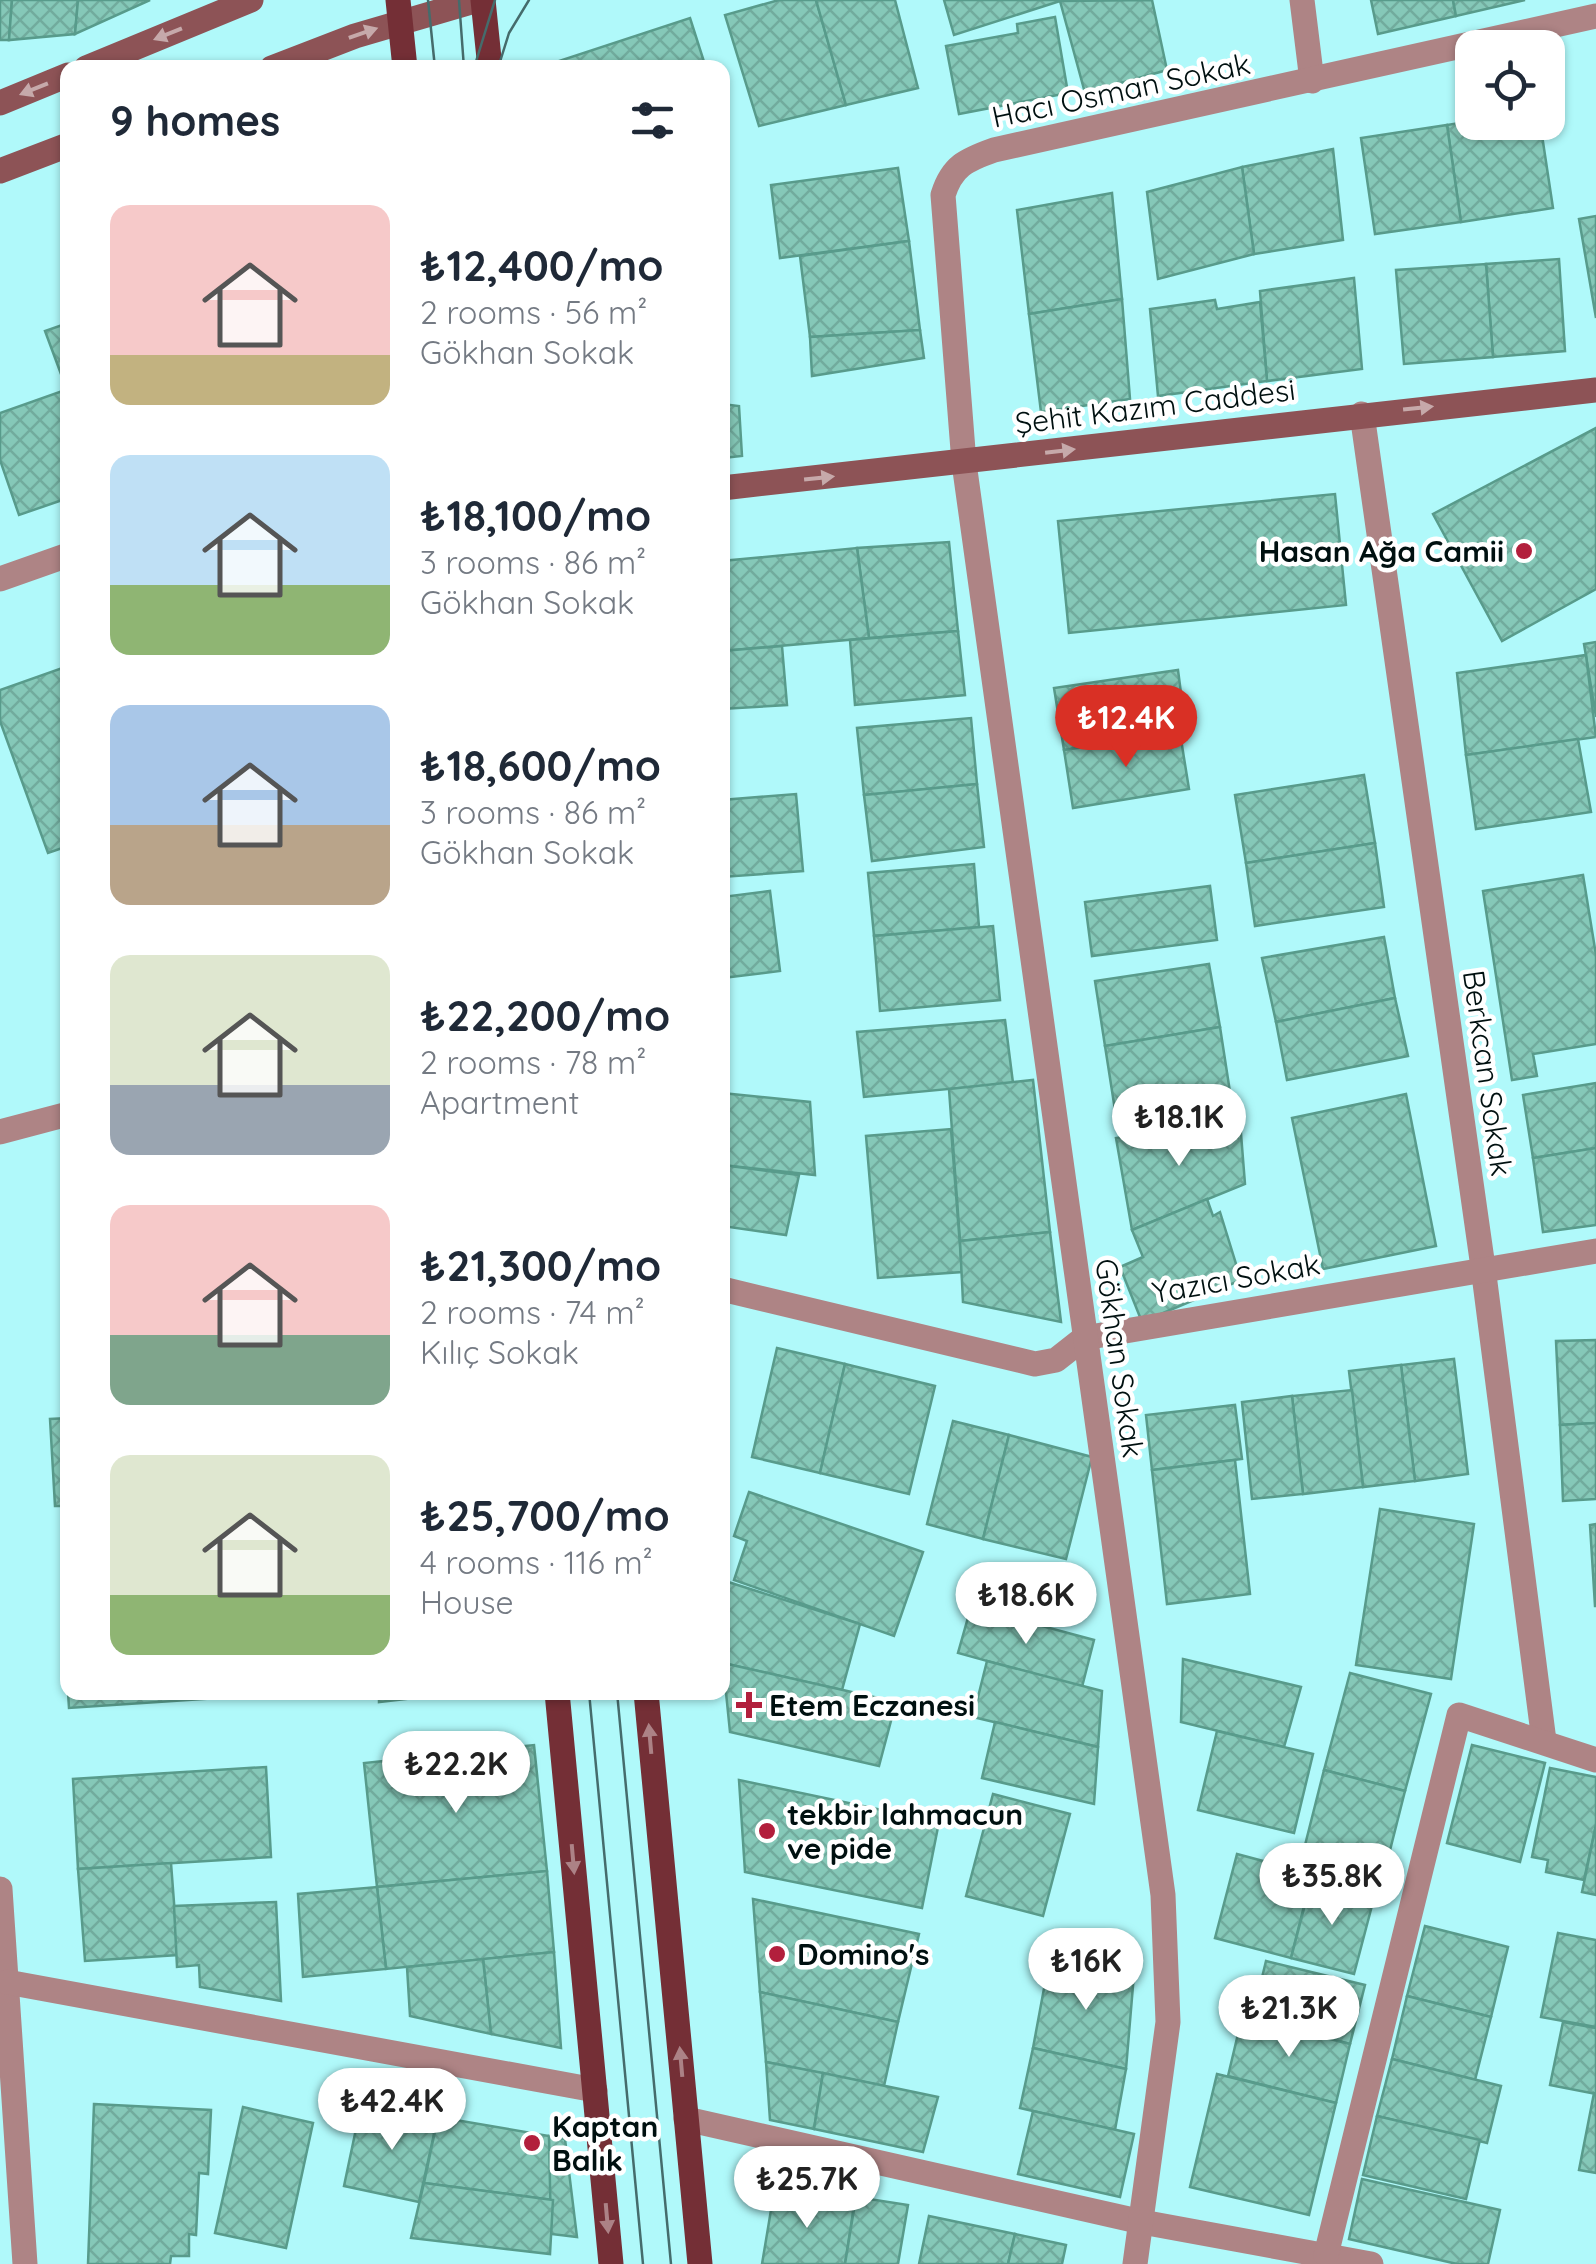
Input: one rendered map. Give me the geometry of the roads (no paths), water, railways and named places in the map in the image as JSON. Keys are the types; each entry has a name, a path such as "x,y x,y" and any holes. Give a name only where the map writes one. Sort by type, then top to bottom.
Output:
{"main road":[{"path":"480,0 489,60"},
{"path":"399,11 404,60"},
{"path":"558,1700 611,2264"},
{"path":"647,1700 700,2264"}],"street":[{"path":"105,60 251,0"},
{"path":"290,60 399,11 480,0"},
{"path":"1302,0 1312,80"},
{"name":"Hacı Osman Sokak","path":"964,462 943,194 950,173 965,160 994,150 1596,16"},
{"path":"0,102 60,78"},
{"path":"0,171 60,149"},
{"name":"Şehit Kazım Caddesi","path":"730,487 1596,390"},
{"name":"Berkcan Sokak","path":"1362,414 1483,1267 1544,1741"},
{"name":"Gökhan Sokak","path":"964,462 1163,1896 1168,1958 1163,2085 1136,2264"},
{"path":"0,580 60,558"},
{"path":"0,1132 60,1116"},
{"name":"Yazıcı Sokak","path":"730,1291 1034,1364 1056,1360 1084,1338 1483,1267 1596,1251"},
{"path":"1326,2255 1460,1715 1596,1760"},
{"path":"0,1889 25,2264"},
{"path":"6,1982 594,2090"},
{"path":"686,2119 1142,2222 1371,2264"}],"tram line":[{"path":"428,0 434,60"},
{"path":"459,0 463,60"},
{"path":"476,60 495,0"},
{"path":"501,60 509,33 529,0"},
{"path":"590,1700 643,2264"},
{"path":"618,1700 671,2264"}],"place":[{"name":"Hasan Ağa Camii","path":"1524,551"},
{"name":"Etem Eczanesi","path":"749,1705"},
{"name":"tekbir lahmacun ve pide","path":"767,1831"},
{"name":"Domino's","path":"777,1954"},
{"name":"Kaptan Balık","path":"532,2143"}]}
